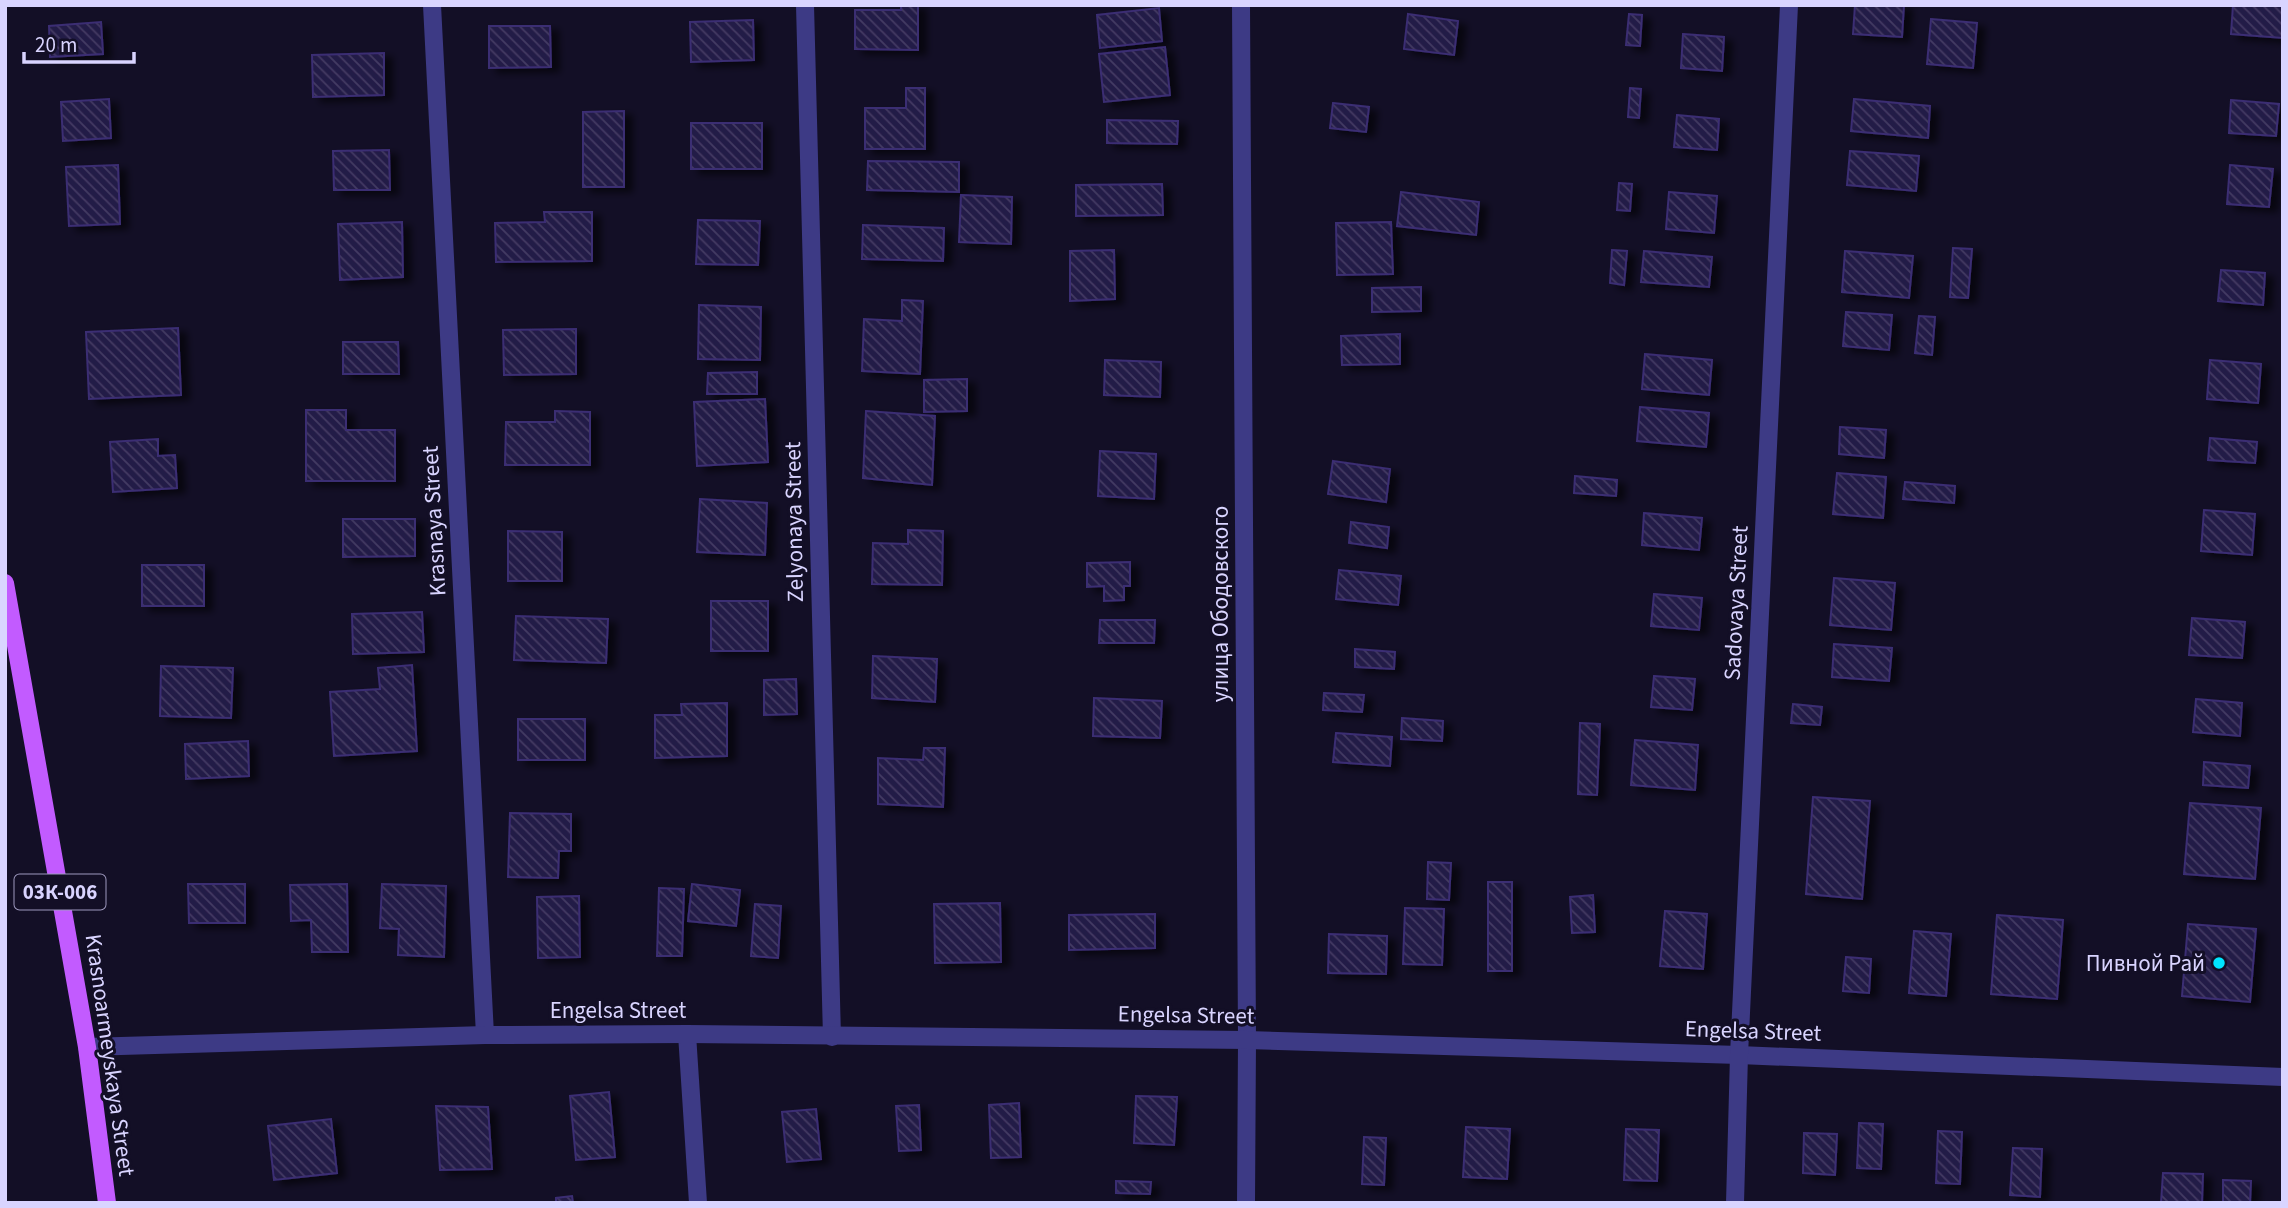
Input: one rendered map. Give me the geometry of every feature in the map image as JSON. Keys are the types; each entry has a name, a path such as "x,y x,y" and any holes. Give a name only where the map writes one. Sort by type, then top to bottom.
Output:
{"main road":[{"name":"Krasnoarmeyskaya Street","path":"5,583 87,1046 105,1202"}],"street":[{"name":"Krasnaya Street","path":"432,5 485,1035"},
{"name":"Zelyonaya Street","path":"805,5 832,1037"},
{"name":"улица Ободовского","path":"1241,5 1246,1203"},
{"name":"Sadovaya Street","path":"1735,1203 1739,1055 1789,5"},
{"name":"Engelsa Street","path":"87,1046 485,1035 687,1034 1247,1040 1739,1055 2283,1077"},
{"path":"687,1034 698,1203"}],"building":[{"path":"901,5 918,5 918,50 855,49 855,10 901,10"},
{"path":"1855,5 1904,5 1902,37 1853,34"},
{"path":"2233,5 2283,5 2283,38 2231,34"},
{"path":"1159,8 1162,41 1100,48 1097,15"},
{"path":"1408,14 1458,21 1454,55 1404,49"},
{"path":"1629,14 1642,15 1640,46 1626,45"},
{"path":"1931,19 1977,23 1973,68 1927,64"},
{"path":"753,20 754,60 691,62 690,22"},
{"path":"101,22 103,54 50,57 49,26"},
{"path":"489,26 550,26 551,67 489,68"},
{"path":"1683,34 1724,37 1722,71 1681,68"},
{"path":"1165,47 1170,95 1104,102 1099,54"},
{"path":"384,53 384,95 313,97 312,55"},
{"path":"906,88 925,88 925,149 865,149 865,108 906,108"},
{"path":"1630,88 1641,89 1639,118 1628,117"},
{"path":"109,99 111,138 63,141 61,102"},
{"path":"1854,99 1930,106 1928,138 1851,131"},
{"path":"2231,100 2279,104 2276,136 2229,133"},
{"path":"1333,103 1369,107 1366,132 1330,128"},
{"path":"624,111 624,187 583,187 583,112"},
{"path":"1677,115 1719,119 1717,150 1674,147"},
{"path":"1107,120 1178,121 1177,144 1107,143"},
{"path":"691,123 762,123 762,169 691,169"},
{"path":"389,150 390,190 334,190 333,151"},
{"path":"1850,151 1919,156 1916,191 1847,185"},
{"path":"868,161 959,162 959,192 867,190"},
{"path":"118,165 120,224 69,226 66,167"},
{"path":"2230,165 2273,169 2269,207 2227,204"},
{"path":"1619,183 1632,184 1630,211 1617,210"},
{"path":"1162,184 1163,215 1076,216 1076,185"},
{"path":"1401,192 1479,202 1476,235 1397,226"},
{"path":"1669,192 1717,196 1714,233 1666,229"},
{"path":"961,195 1012,197 1011,244 959,242"},
{"path":"544,212 592,212 592,261 496,262 495,223 545,222"},
{"path":"698,220 760,221 758,265 696,264"},
{"path":"402,222 403,277 340,280 338,224"},
{"path":"1391,222 1393,274 1337,275 1336,223"},
{"path":"863,225 944,228 943,261 862,259"},
{"path":"1953,248 1972,249 1968,298 1950,297"},
{"path":"1114,250 1115,299 1070,301 1070,251"},
{"path":"1612,250 1627,251 1624,285 1610,283"},
{"path":"1644,251 1712,257 1709,287 1641,282"},
{"path":"1845,251 1913,256 1909,298 1842,292"},
{"path":"2221,270 2265,273 2263,305 2218,301"},
{"path":"1421,287 1421,311 1372,312 1372,288"},
{"path":"902,300 923,301 920,374 862,371 864,319 902,321"},
{"path":"699,305 761,307 760,360 698,359"},
{"path":"1846,312 1892,315 1889,350 1843,346"},
{"path":"1919,316 1935,317 1932,355 1915,353"},
{"path":"178,328 181,395 89,399 86,332"},
{"path":"576,329 576,374 504,375 503,330"},
{"path":"1400,334 1400,364 1342,365 1341,336"},
{"path":"343,342 398,342 399,374 343,374"},
{"path":"1645,354 1712,360 1709,395 1642,389"},
{"path":"1105,360 1161,362 1160,397 1104,395"},
{"path":"2210,360 2261,364 2258,403 2207,399"},
{"path":"757,372 757,394 707,394 708,373"},
{"path":"967,379 967,411 924,412 924,380"},
{"path":"765,399 768,462 697,466 694,402"},
{"path":"1640,407 1709,413 1706,447 1637,441"},
{"path":"306,410 346,410 346,430 395,430 395,481 306,481"},
{"path":"555,411 590,412 590,465 505,465 506,422 555,422"},
{"path":"866,411 935,416 932,485 863,478"},
{"path":"1840,427 1886,430 1884,458 1839,454"},
{"path":"2210,438 2257,442 2255,463 2208,460"},
{"path":"158,439 158,456 175,455 177,488 113,492 110,442"},
{"path":"1100,451 1156,454 1154,499 1098,496"},
{"path":"1333,461 1390,469 1386,502 1328,494"},
{"path":"1837,473 1886,477 1883,518 1833,514"},
{"path":"1575,476 1617,480 1616,496 1574,493"},
{"path":"1905,482 1955,486 1954,503 1903,499"},
{"path":"700,499 767,503 765,555 697,552"},
{"path":"2204,510 2255,514 2252,555 2201,551"},
{"path":"1644,513 1702,518 1699,550 1642,545"},
{"path":"343,519 415,519 415,556 343,557"},
{"path":"1351,522 1389,527 1387,548 1349,543"},
{"path":"908,530 943,531 942,585 872,584 873,543 908,544"},
{"path":"508,531 562,532 562,581 508,581"},
{"path":"1130,562 1130,586 1124,586 1124,600 1104,601 1104,586 1087,587 1087,563"},
{"path":"142,565 204,565 204,606 142,606"},
{"path":"1339,570 1401,576 1398,605 1336,599"},
{"path":"1834,578 1895,583 1891,630 1830,625"},
{"path":"1654,594 1702,598 1699,630 1651,626"},
{"path":"711,601 768,601 768,651 711,651"},
{"path":"422,612 424,652 353,654 352,614"},
{"path":"516,616 608,619 606,663 514,660"},
{"path":"2192,618 2245,622 2242,658 2189,655"},
{"path":"1100,620 1155,620 1154,643 1099,643"},
{"path":"1834,644 1892,648 1889,681 1832,677"},
{"path":"1355,649 1395,652 1394,669 1355,667"},
{"path":"873,656 937,659 935,702 872,698"},
{"path":"412,665 417,751 334,756 330,692 380,689 378,668"},
{"path":"161,666 233,668 231,718 160,716"},
{"path":"1654,676 1695,679 1692,710 1651,707"},
{"path":"796,679 797,714 764,715 764,680"},
{"path":"1324,693 1364,695 1362,712 1323,710"},
{"path":"1094,698 1162,701 1160,738 1093,736"},
{"path":"2196,699 2242,703 2240,736 2193,732"},
{"path":"727,703 727,756 655,758 655,715 682,715 681,704"},
{"path":"1793,704 1822,707 1820,725 1791,723"},
{"path":"1402,718 1443,721 1442,741 1401,739"},
{"path":"518,719 585,719 585,760 518,760"},
{"path":"1580,723 1600,724 1597,795 1578,794"},
{"path":"1336,733 1392,737 1390,766 1333,762"},
{"path":"1635,740 1698,745 1695,790 1631,785"},
{"path":"248,741 249,776 186,779 185,744"},
{"path":"924,748 945,748 943,807 878,804 878,758 923,760"},
{"path":"2204,762 2250,766 2248,788 2203,785"},
{"path":"1813,797 1870,801 1862,899 1806,894"},
{"path":"2190,803 2261,808 2255,879 2184,874"},
{"path":"510,813 571,814 571,851 559,851 558,878 508,877"},
{"path":"1428,862 1451,863 1449,900 1427,899"},
{"path":"1488,882 1512,882 1512,971 1488,971"},
{"path":"188,884 245,884 245,923 189,923"},
{"path":"347,884 348,952 312,952 311,920 291,921 290,885"},
{"path":"382,884 446,886 444,957 398,955 399,929 380,928"},
{"path":"692,884 740,890 736,926 688,921"},
{"path":"659,888 684,889 682,956 657,956"},
{"path":"1593,895 1595,932 1572,933 1570,897"},
{"path":"579,896 580,957 538,958 537,897"},
{"path":"1000,903 1001,962 935,963 934,904"},
{"path":"755,904 781,906 778,958 751,956"},
{"path":"1405,908 1444,909 1442,965 1403,964"},
{"path":"1665,911 1707,914 1703,969 1660,966"},
{"path":"1155,914 1155,948 1069,950 1069,915"},
{"path":"1997,915 2063,920 2057,999 1991,994"},
{"name":"Пивной Рай","path":"2188,924 2256,929 2250,1002 2182,996"},
{"path":"1914,931 1951,934 1946,996 1909,993"},
{"path":"1329,934 1387,936 1386,974 1328,973"},
{"path":"1846,957 1871,959 1869,993 1843,991"},
{"path":"609,1092 615,1157 576,1160 570,1096"},
{"path":"1136,1096 1177,1097 1174,1145 1134,1143"},
{"path":"1019,1103 1021,1157 991,1158 989,1105"},
{"path":"919,1105 921,1150 899,1151 896,1106"},
{"path":"436,1106 488,1107 492,1169 440,1170"},
{"path":"816,1109 821,1159 787,1162 782,1112"},
{"path":"331,1119 337,1173 274,1180 268,1126"},
{"path":"1859,1123 1883,1124 1881,1169 1857,1168"},
{"path":"1466,1127 1510,1129 1507,1179 1463,1177"},
{"path":"1626,1129 1659,1130 1657,1181 1624,1180"},
{"path":"1938,1131 1962,1132 1960,1184 1936,1183"},
{"path":"1804,1133 1837,1134 1835,1175 1803,1173"},
{"path":"1364,1137 1386,1138 1384,1185 1362,1184"},
{"path":"2013,1148 2042,1149 2040,1197 2010,1195"},
{"path":"2163,1173 2203,1174 2202,1203 2161,1203"},
{"path":"2223,1180 2251,1181 2250,1203 2223,1203"},
{"path":"1116,1181 1151,1182 1150,1194 1116,1193"},
{"path":"572,1196 573,1203 556,1203 556,1198"}],"place":[{"name":"Пивной Рай","path":"2219,963"}]}
